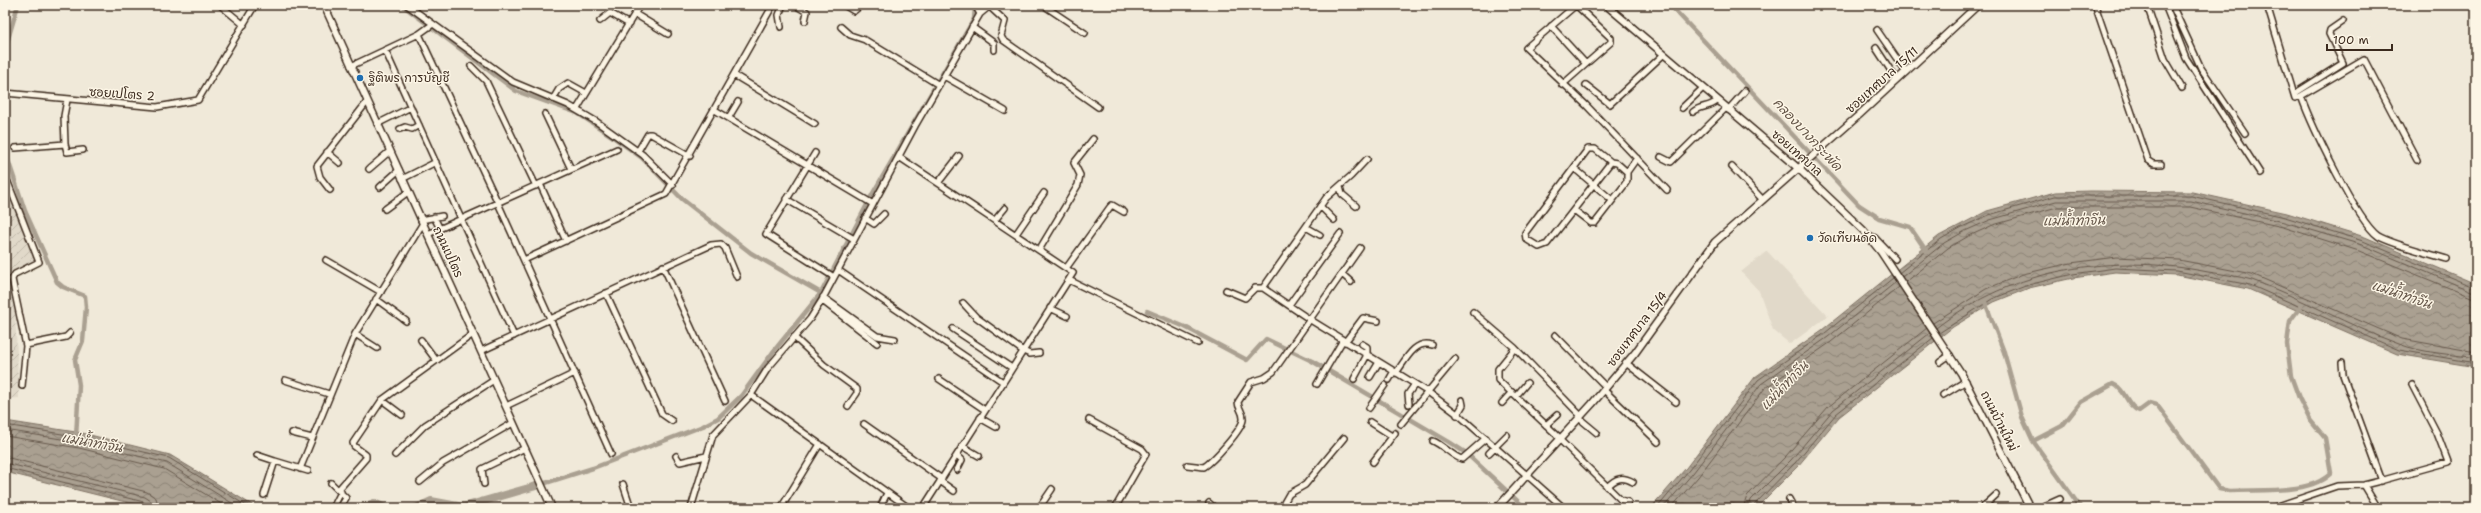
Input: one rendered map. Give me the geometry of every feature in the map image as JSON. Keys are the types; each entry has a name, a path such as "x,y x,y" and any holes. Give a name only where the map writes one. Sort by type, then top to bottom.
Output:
{"street":[{"path":"220,5 244,25"},
{"name":"ซอยเปโตร 2","path":"5,93 67,100 157,107 198,100 255,5"},
{"name":"ถนนเปโตร","path":"324,5 552,508"},
{"path":"407,5 430,27 513,82 577,109 638,151 672,186"},
{"path":"577,109 640,5"},
{"path":"524,260 666,194 690,156 773,5"},
{"path":"781,27 779,15 783,5"},
{"path":"795,5 807,12 805,22"},
{"path":"844,5 854,11 860,6"},
{"path":"975,5 980,14"},
{"path":"1043,5 1085,33"},
{"path":"1562,85 1610,44 1611,40 1576,5 1526,48 1562,85 1637,158 1667,190"},
{"name":"ซอยเทศบาล","path":"1606,5 1717,101 1799,169 1866,234 1881,252 1944,346"},
{"name":"ซอยเทศบาล 15/11","path":"1799,169 1978,5"},
{"path":"2095,5 2148,160 2154,164 2161,164"},
{"path":"2148,5 2165,59 2182,88"},
{"path":"2165,5 2186,58 2260,173"},
{"path":"2172,5 2201,68 2245,133"},
{"path":"2267,5 2295,98 2301,96 2364,59 2417,160"},
{"path":"692,508 713,435 751,394 768,368 794,337 822,298 832,277 838,270 853,238 899,157 937,83 944,76 980,14 991,6 1005,21 1001,36 1003,40 1098,107"},
{"path":"600,21 610,13 629,24"},
{"path":"635,14 668,34"},
{"path":"2294,94 2343,63 2329,34 2330,30 2343,21"},
{"path":"1551,26 1586,64"},
{"path":"351,66 420,34 430,27"},
{"path":"841,27 850,35 866,40 937,83"},
{"path":"972,27 994,43 994,50"},
{"path":"1878,30 1906,72"},
{"path":"420,34 551,319 611,454"},
{"path":"1876,48 1897,80"},
{"path":"385,50 514,336"},
{"path":"1586,85 1610,104 1663,55"},
{"path":"471,66 486,80 566,241"},
{"path":"734,75 815,124"},
{"path":"944,76 1005,111"},
{"path":"553,99 559,89 568,83 586,93"},
{"path":"1682,108 1703,88"},
{"path":"1661,157 1671,162 1745,91"},
{"path":"2301,96 2312,124 2363,220 2383,239 2447,259"},
{"path":"67,100 64,116 65,144 67,152 83,150"},
{"path":"1693,112 1700,107 1711,106 1717,101"},
{"path":"330,190 322,181 317,168 327,152 367,102"},
{"path":"728,118 738,102"},
{"path":"377,124 411,107"},
{"path":"716,110 872,204"},
{"path":"545,114 571,169"},
{"path":"400,129 404,127 412,129 419,125"},
{"path":"638,151 648,134 651,134 690,156"},
{"path":"1039,250 1078,185 1080,176 1074,163 1094,139"},
{"path":"15,148 65,144"},
{"path":"1611,162 1574,210 1541,248 1526,239 1524,232 1591,148 1627,172"},
{"path":"428,234 617,149"},
{"path":"369,169 390,151"},
{"path":"327,152 340,163"},
{"path":"815,153 786,199 766,235 832,277"},
{"path":"938,182 959,156"},
{"path":"899,157 1067,267 1071,276 1198,343"},
{"path":"1574,210 1593,223 1627,181 1627,172 1637,158"},
{"path":"1263,288 1330,193 1340,187 1367,159"},
{"path":"402,179 436,162"},
{"path":"1732,167 1763,200"},
{"path":"1574,168 1612,200"},
{"name":"ซอยเทศบาล 15/4","path":"1497,508 1511,490 1605,389 1626,363 1709,249 1799,169"},
{"path":"380,187 398,170"},
{"path":"5,175 39,262 15,274 12,279 26,345 22,386"},
{"path":"1340,187 1342,194 1356,206"},
{"path":"384,209 408,192"},
{"path":"1016,234 1044,193"},
{"path":"786,199 853,238"},
{"path":"1067,267 1112,205 1124,212"},
{"path":"1320,206 1334,220"},
{"path":"995,220 1005,208"},
{"path":"865,218 874,224 884,214"},
{"path":"300,468 329,394 355,334 422,222 442,216"},
{"path":"434,218 440,229"},
{"path":"1306,227 1320,235"},
{"path":"1288,305 1340,234"},
{"path":"1866,234 1875,238 1895,259"},
{"path":"481,350 663,266 718,244 725,248 737,277"},
{"path":"1187,465 1204,467 1213,456 1224,449 1239,428 1243,418 1238,402 1242,393 1251,382 1264,378 1273,372 1360,248"},
{"path":"326,260 381,292"},
{"path":"663,266 725,401"},
{"path":"838,270 1003,382"},
{"path":"1342,274 1351,282"},
{"path":"923,508 1071,276"},
{"path":"1226,290 1238,297 1245,298 1255,288 1263,288 1309,319 1428,392 1486,438 1564,508"},
{"path":"606,293 662,414 672,421"},
{"path":"822,298 877,336 895,339"},
{"path":"822,298 877,343"},
{"path":"376,299 406,321"},
{"path":"963,303 976,317 1023,351 1030,354 1039,353"},
{"path":"1050,308 1067,316"},
{"path":"1473,312 1515,348 1597,433"},
{"path":"1317,384 1322,373 1344,341 1363,318 1378,321"},
{"path":"953,329 1012,368"},
{"path":"26,345 66,338 70,333"},
{"path":"355,334 377,348"},
{"path":"333,508 340,490 366,458 366,455 353,443 382,400 473,334"},
{"path":"1556,335 1605,389 1658,442"},
{"path":"794,337 824,365 857,390 857,393 848,406"},
{"path":"421,340 436,360"},
{"path":"1354,379 1367,355 1367,347 1362,344"},
{"path":"1389,380 1414,349 1423,344 1432,345"},
{"name":"ถนนบ้านใหม่","path":"1944,346 1966,382 2030,508"},
{"path":"1515,348 1501,365 1497,374 1498,380 1546,425 1621,500 1628,502"},
{"path":"1940,362 1950,355"},
{"path":"1404,420 1455,360"},
{"path":"1370,376 1379,362"},
{"path":"1626,363 1676,402"},
{"path":"2342,364 2343,375 2382,481"},
{"path":"506,406 575,372"},
{"path":"940,378 985,410"},
{"path":"285,380 329,394"},
{"path":"395,454 425,425 494,380"},
{"path":"1943,395 1966,382"},
{"path":"1502,403 1527,383"},
{"path":"1409,404 1408,394 1415,384"},
{"path":"1369,408 1385,385"},
{"path":"2272,508 2337,486 2364,485 2382,481 2436,467 2449,460 2412,385"},
{"path":"751,394 909,508"},
{"path":"382,400 402,415"},
{"path":"1458,415 1463,405 1462,400"},
{"path":"1546,425 1557,415"},
{"path":"980,418 996,427"},
{"path":"1089,420 1142,449 1146,454 1115,508"},
{"path":"1370,422 1394,434 1373,462"},
{"path":"420,482 443,463 513,423"},
{"path":"864,424 954,491"},
{"path":"292,433 312,438"},
{"path":"1489,453 1507,435"},
{"path":"1281,508 1290,494 1305,485 1344,438"},
{"path":"1433,441 1447,448 1455,456 1466,457 1486,438"},
{"path":"781,508 820,444"},
{"path":"962,446 979,456"},
{"path":"484,484 482,469 525,448"},
{"path":"257,455 308,471"},
{"path":"957,455 962,460 957,470"},
{"path":"676,456 680,462 706,456"},
{"path":"264,495 275,461"},
{"path":"1607,486 1618,478 1625,478 1633,482"},
{"path":"331,483 340,490 346,498 340,508"},
{"path":"623,484 631,508"},
{"path":"2364,485 2378,508"},
{"path":"1039,508 1052,489"},
{"path":"880,508 887,493"},
{"path":"1982,508 1996,495"},
{"path":"1789,499 1794,508"},
{"path":"2040,508 2060,499"},
{"path":"1208,503 1215,508"}],"shaded area":[{"path":"13,202 38,261 7,276 15,311 19,398 5,399 5,205"},
{"path":"1767,251 1828,316 1790,344 1773,330 1759,291 1741,272"}],"water":[{"name":"แม่น้ำท่าจีน","path":"2055,192 2192,192 2287,213 2365,237 2476,284 2476,367 2397,354 2248,289 2177,275 2115,272 2073,278 2029,288 1994,302 1953,327 1839,417 1798,466 1756,508 1651,508 1686,468 1755,377 1822,330 1939,236 1987,211"},
{"name":"แม่น้ำท่าจีน","path":"5,421 82,433 170,455 257,508 150,508 5,472"}],"waterway":[{"path":"5,49 18,5"},
{"path":"402,5 516,91 577,113 613,137 642,158 682,199 751,253 821,293"},
{"path":"536,486 593,468 703,426 718,418 741,396 773,352 821,293 872,195 974,19 975,7 971,5"},
{"name":"คลองบางกระพัด","path":"1670,5 1859,205 1879,218 1910,227 1927,252"},
{"name":"แม่น้ำท่าจีน","path":"5,151 25,211 57,282 63,287 85,296 86,307 83,341 75,360 79,385 76,437"},
{"path":"1985,302 2004,352 2022,417 2033,441 2081,508"},
{"path":"2033,441 2062,426 2081,402 2113,384 2121,390 2131,405 2139,411 2150,403 2157,405 2219,489 2230,491 2284,490 2310,485 2322,480 2331,473 2325,438 2310,420 2299,398 2291,376 2287,344 2290,321 2301,306"},
{"path":"1147,311 1185,327 1247,360 1266,339 1312,361 1466,453 1525,508"},
{"path":"416,508 431,501 463,507 536,486"},
{"path":"361,508 374,503 385,508"}],"tunnel":[{"path":"1395,433 1401,424"}],"place":[{"name":"ฐิติพร การบัญชี","path":"360,78"},
{"name":"วัดเทียนดัด","path":"1810,238"}]}
